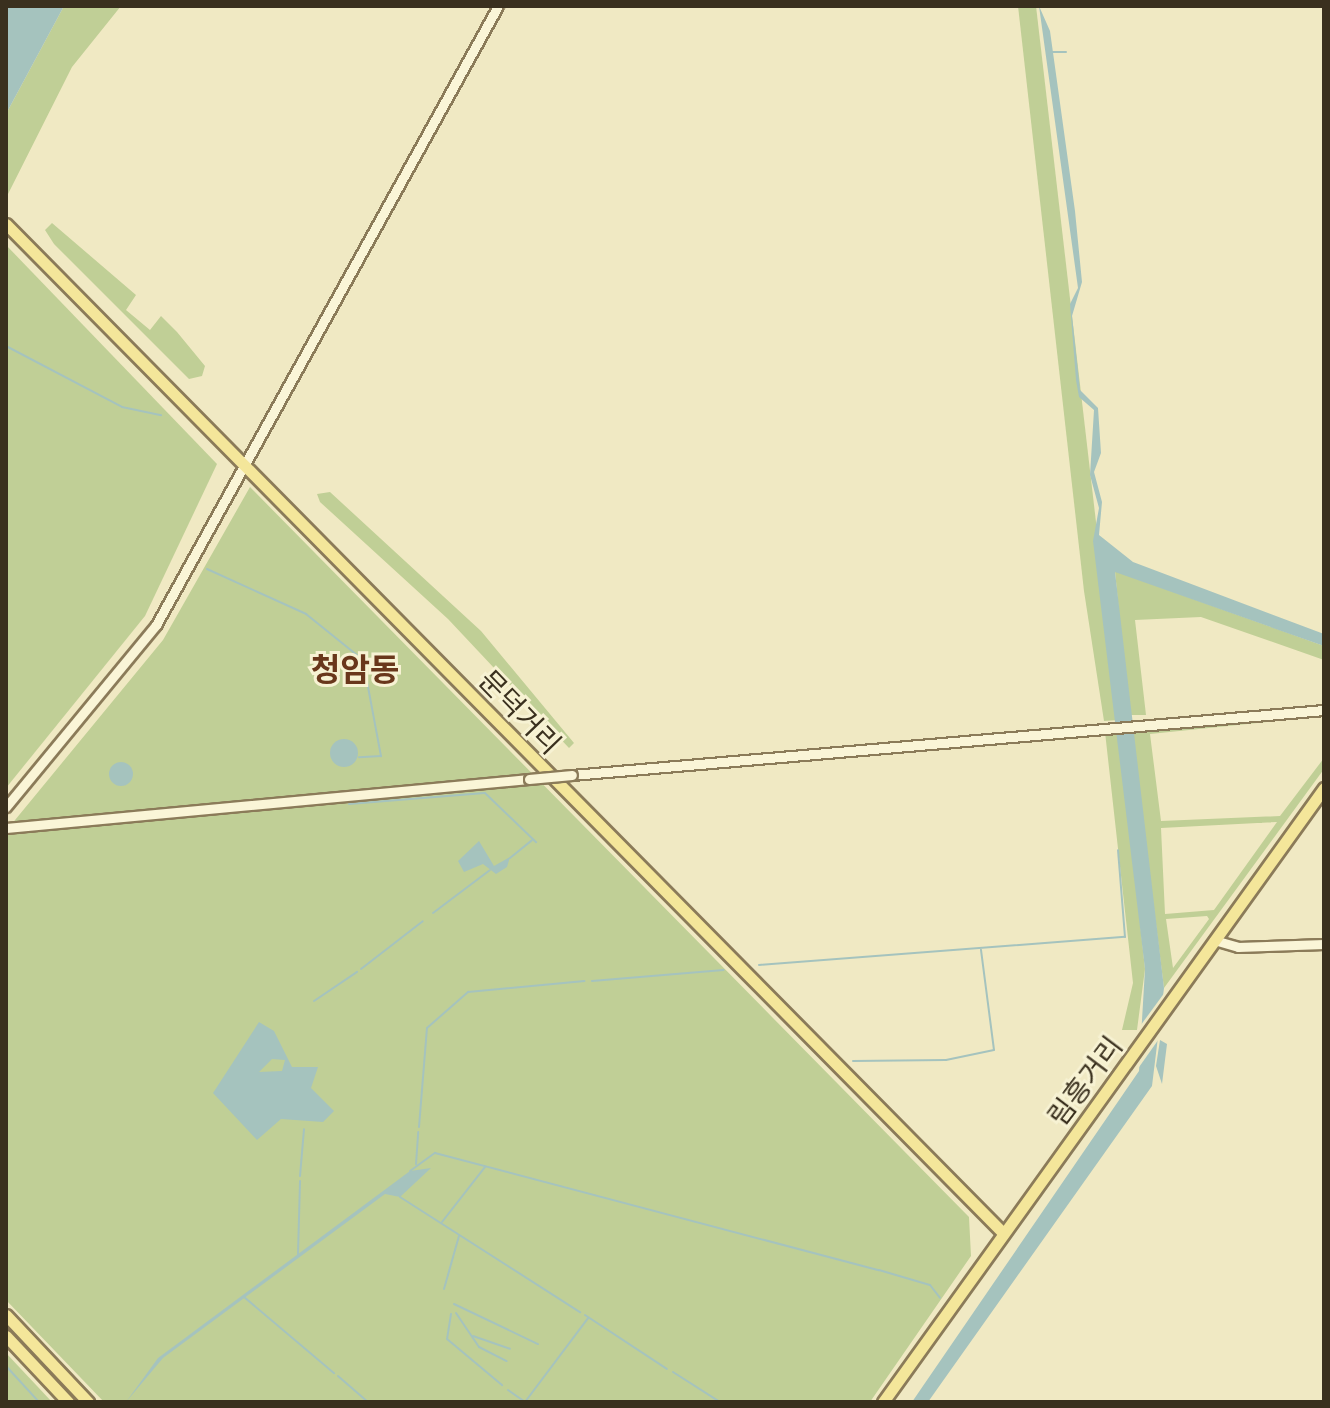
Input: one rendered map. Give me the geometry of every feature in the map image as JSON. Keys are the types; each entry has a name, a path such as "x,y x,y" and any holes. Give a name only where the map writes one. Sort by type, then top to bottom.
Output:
{"main road":[{"name":"문덕거리","path":"6,224 1002,1232"},
{"name":"림흥거리","path":"883,1402 1002,1232 1132,1058 1324,788"},
{"path":"6,1315 88,1402"},
{"path":"6,1336 68,1402"}],"street":[{"path":"6,807 156,625 498,6"},
{"path":"6,828 1136,722 1324,710"},
{"path":"1214,940 1238,947 1324,944"}],"green space":[{"path":"64,6 121,6 72,67 6,198 6,114"},
{"path":"1018,6 1036,6 1119,720 1104,721 1084,591"},
{"path":"52,223 136,295 126,310 150,330 161,316 177,332 205,366 202,376 189,379 54,244 45,230"},
{"path":"6,245 217,464 145,616 6,788"},
{"path":"250,487 969,1217 971,1256 870,1402 104,1402 6,1300 6,831 163,640"},
{"path":"330,492 481,631 574,743 569,748 448,619 320,502 317,494"},
{"path":"1115,571 1324,646 1324,660 1201,617 1135,620 1146,715 1129,715"},
{"path":"1324,716 1150,734 1161,821 1280,816 1324,758 1324,769 1164,988 1131,727","holes":["1277,822 1214,910 1165,914 1161,828","1207,916 1209,919 1173,968 1166,919"]},
{"path":"1119,728 1145,969 1137,1030 1122,1030 1133,983 1105,732"},
{"path":"6,1323 80,1402 74,1402"},
{"path":"6,1353 52,1402 6,1402"}],"water":[{"path":"6,6 64,6 6,114"},
{"path":"1039,6 1050,31 1075,211 1082,282 1072,316 1080,390 1098,408 1101,453 1094,472 1102,502 1099,535 1133,562 1324,634 1324,646 1115,572 1164,988 1152,1086 928,1402 912,1402 1139,1071 1145,969 1093,541 1099,508 1090,475 1094,410 1079,397 1076,380 1070,304 1078,288"},
{"path":"344,739 354,743 358,753 354,763 344,767 334,763 330,753 334,743"},
{"path":"121,762 129,766 133,774 129,782 121,786 113,782 109,774 113,766"},
{"path":"479,841 494,866 510,857 507,867 496,874 483,864 464,872 458,861"},
{"path":"259,1022 274,1031 292,1067 318,1067 311,1088 334,1111 323,1122 281,1119 257,1140 213,1093","holes":["272,1059 285,1060 282,1071 259,1072"]},
{"path":"1160,1040 1167,1044 1162,1084 1156,1066"},
{"path":"431,1168 400,1197 385,1194 163,1358 126,1402 158,1358 410,1171"}],"pier":[{"path":"1168,988 1161,1036 1137,1070 1135,1033"}],"waterway":[{"path":"1051,52 1066,52"},
{"path":"6,346 122,407 161,415"},
{"path":"207,569 306,614 363,660 381,756 359,757"},
{"path":"349,804 485,793 536,842"},
{"path":"510,858 532,840"},
{"path":"759,965 1125,937 1118,850"},
{"path":"433,913 490,870"},
{"path":"361,969 423,921"},
{"path":"853,1061 946,1060 994,1050 981,950"},
{"path":"592,981 724,970"},
{"path":"314,1001 357,972"},
{"path":"419,1127 427,1028 468,992 584,981"},
{"path":"300,1176 304,1129"},
{"path":"416,1164 418,1132"},
{"path":"410,1171 435,1153 879,1270 930,1285 940,1298"},
{"path":"442,1222 485,1167"},
{"path":"298,1254 300,1181"},
{"path":"400,1197 580,1312"},
{"path":"444,1289 459,1236"},
{"path":"244,1297 334,1373"},
{"path":"454,1304 538,1344"},
{"path":"456,1313 479,1347 507,1361"},
{"path":"451,1314 447,1339 502,1385"},
{"path":"585,1315 667,1369"},
{"path":"508,1390 525,1402 588,1318"},
{"path":"473,1336 510,1349"},
{"path":"6,1366 39,1402"},
{"path":"673,1372 720,1402"},
{"path":"338,1376 368,1402"}],"district":[{"name":"청암동","path":"355,670"}]}
